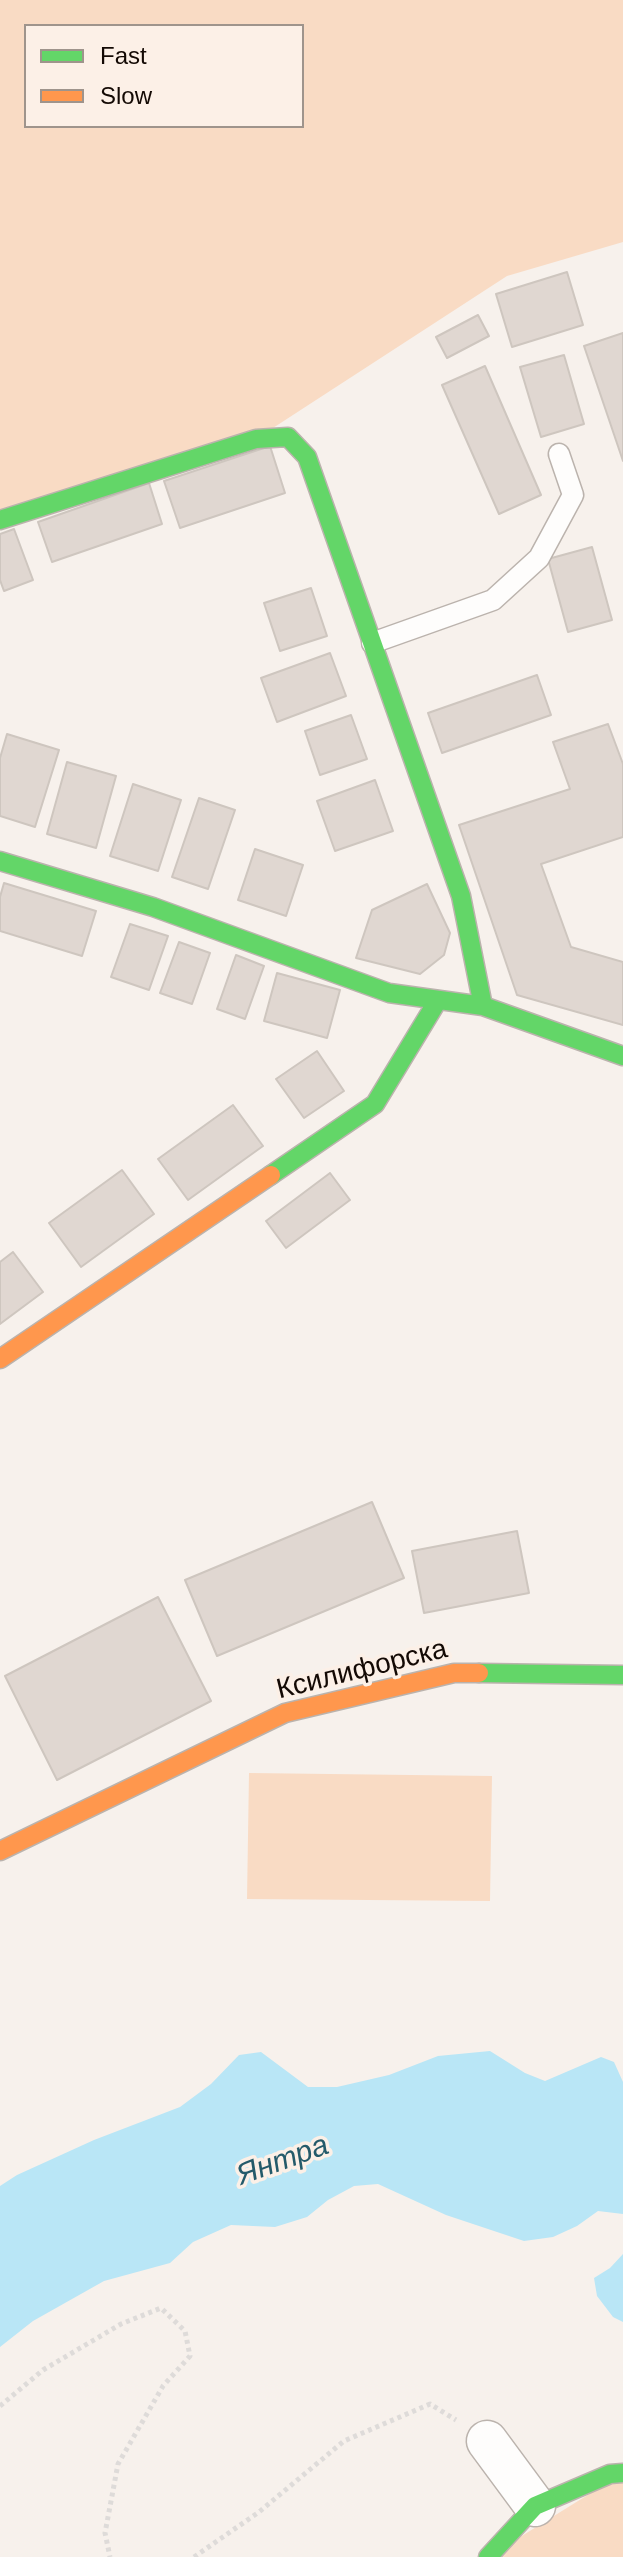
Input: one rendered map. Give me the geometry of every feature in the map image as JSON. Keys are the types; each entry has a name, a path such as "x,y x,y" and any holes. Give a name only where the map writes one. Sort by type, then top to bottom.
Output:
{"street":[{"path":"0,520 256,439 288,437 307,457 461,896 483,1006"},
{"path":"0,861 153,907 389,993 483,1006 623,1056"},
{"path":"0,1359 375,1104 438,1000"},
{"name":"Ксилифорска","path":"0,1851 285,1713 454,1673 623,1675"},
{"path":"487,2441 535,2506"},
{"path":"488,2557 535,2506 610,2474 623,2473"}],"lane":[{"path":"372,643 493,600 539,558 573,495 559,454"}],"path":[{"path":"0,2406 43,2370 121,2324 161,2308 185,2331 190,2356 163,2386 118,2464 105,2533 110,2557"},
{"path":"194,2557 259,2512 344,2441 430,2404 487,2441"}],"shaded area":[{"path":"0,0 623,0 623,242 507,276 256,439 0,520"},
{"path":"249,1773 492,1776 490,1901 247,1899"},
{"path":"623,2473 623,2557 488,2557"}],"water":[{"name":"Янтра","path":"490,2051 525,2073 545,2081 601,2057 614,2062 623,2082 623,2214 598,2211 577,2226 553,2237 524,2241 446,2215 378,2184 354,2186 328,2200 307,2217 275,2227 231,2225 193,2242 170,2263 104,2281 33,2321 0,2347 0,2186 17,2175 94,2140 180,2107 211,2084 239,2055 261,2052 308,2087 337,2087 389,2075 438,2056"},
{"path":"623,2254 623,2322 613,2317 597,2296 594,2278 610,2268"}],"building":[{"path":"567,272 583,325 512,347 496,294"},
{"path":"478,315 489,336 447,358 436,337"},
{"path":"623,333 623,461 584,346"},
{"path":"564,355 584,424 541,437 520,367"},
{"path":"485,366 541,495 499,514 442,385"},
{"path":"270,446 285,493 180,528 164,481"},
{"path":"149,483 162,524 52,562 38,522"},
{"path":"14,529 33,580 4,591 0,580 0,534"},
{"path":"592,547 612,620 568,632 548,559"},
{"path":"311,588 327,636 280,651 264,603"},
{"path":"330,653 346,696 277,722 261,678"},
{"path":"537,675 551,715 442,753 428,713"},
{"path":"351,715 367,759 320,775 305,731"},
{"path":"608,724 623,764 623,837 541,864 571,947 623,962 623,1025 517,995 459,825 570,789 553,742"},
{"path":"7,734 59,750 35,827 0,816 0,758"},
{"path":"67,762 116,776 96,848 47,834"},
{"path":"375,780 393,831 335,851 317,801"},
{"path":"133,784 181,800 158,871 110,856"},
{"path":"199,798 235,810 208,889 172,877"},
{"path":"255,849 303,865 286,916 238,900"},
{"path":"4,883 96,911 82,956 0,931 0,897"},
{"path":"427,884 450,933 444,955 420,974 356,958 372,910"},
{"path":"130,924 168,936 149,990 111,977"},
{"path":"179,942 210,953 192,1004 160,993"},
{"path":"236,955 264,966 245,1019 217,1009"},
{"path":"277,973 340,990 327,1038 264,1021"},
{"path":"317,1051 344,1091 304,1118 276,1079"},
{"path":"233,1105 263,1146 188,1200 158,1159"},
{"path":"122,1170 154,1214 81,1267 49,1223"},
{"path":"330,1173 350,1200 286,1248 266,1221"},
{"path":"13,1252 43,1292 0,1324 0,1262"},
{"path":"372,1502 404,1578 217,1656 185,1580"},
{"path":"517,1531 529,1593 424,1613 412,1551"},
{"path":"158,1597 211,1701 57,1780 5,1676"}],"traffic: fast":[{"path":"0,520 256,439 288,437 307,457 461,896 483,1006"},
{"path":"0,861 153,907 389,993 483,1006 623,1056"},
{"path":"271,1175 375,1104 438,1000"},
{"path":"479,1673 623,1675"},
{"path":"488,2557 535,2506 610,2474 623,2473"}],"traffic: slow":[{"path":"0,1359 271,1175"},
{"path":"0,1851 285,1713 454,1673 479,1673"}]}
